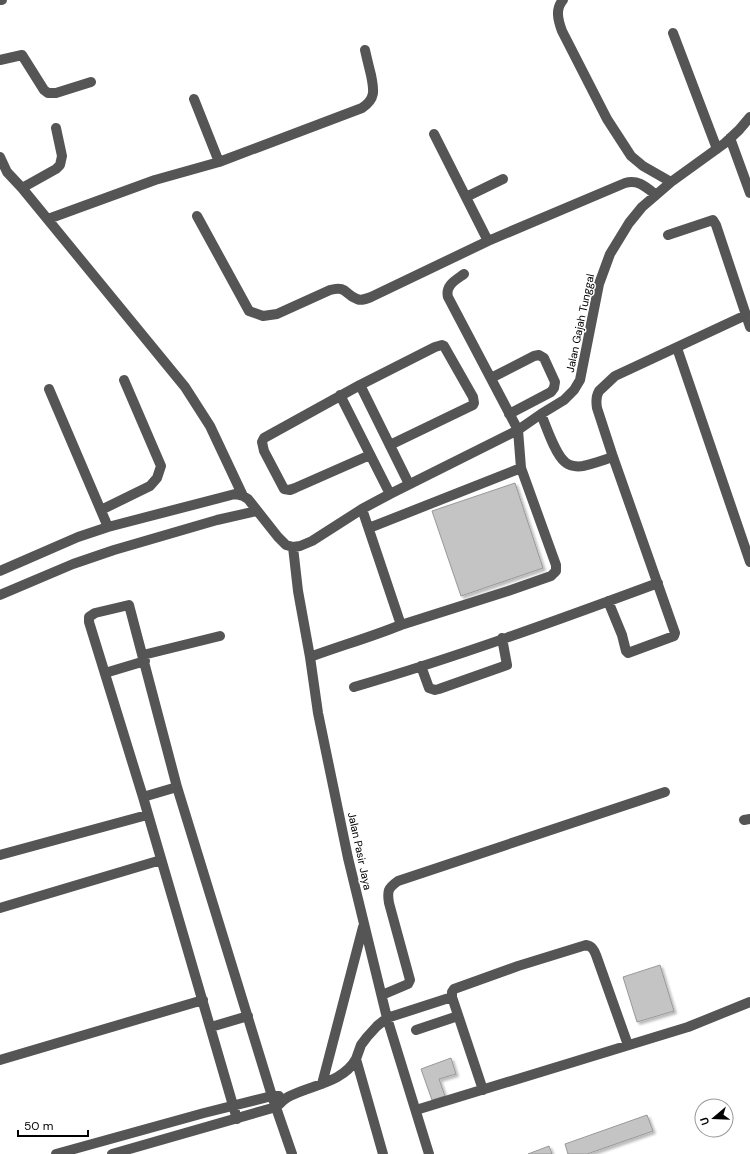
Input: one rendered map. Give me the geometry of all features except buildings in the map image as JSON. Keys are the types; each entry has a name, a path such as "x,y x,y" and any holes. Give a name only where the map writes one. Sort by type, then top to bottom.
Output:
{"street":[{"path":"563,0 558,12 558,20 562,31 607,119 631,156 643,166 671,182"},
{"path":"673,33 717,150"},
{"path":"48,219 155,180 219,162 362,108 371,100 374,89 365,50"},
{"path":"0,60 22,55 44,90 48,93 56,93 90,82"},
{"path":"194,99 219,162"},
{"name":"Jalan Gajah Tunggal","path":"293,547 312,541 362,509 518,430 564,400 574,390 580,380 599,284 610,254 629,223 642,207 671,182 717,150 750,117"},
{"path":"22,188 56,170 60,165 62,156 56,128"},
{"path":"434,134 488,241"},
{"path":"730,138 750,193"},
{"path":"0,157 7,172 48,219 185,387 210,426 243,496"},
{"path":"466,197 503,179"},
{"path":"197,216 249,311 263,316 276,314 336,288 346,291 358,299 371,297 488,241 611,188 631,181 636,181 642,184 656,195"},
{"path":"668,235 712,220 716,225 750,327"},
{"path":"310,657 380,634 401,625 551,576 556,571 556,565 521,468 518,430 448,297 447,293 450,284 464,274"},
{"path":"608,601 622,635 626,651 628,652 674,636 675,633 613,457 597,406 596,396 598,391 615,376 746,315"},
{"path":"370,455 290,490 284,489 264,451 262,442 264,438 340,395 434,347 442,345 446,348 472,397 474,403 473,405 390,445"},
{"path":"677,348 750,562"},
{"path":"491,378 534,356 539,355 544,358 555,382 554,388 551,392 509,414"},
{"path":"101,510 150,486 157,478 161,466 124,380"},
{"path":"360,385 409,484"},
{"path":"49,389 108,527"},
{"path":"340,395 390,494"},
{"path":"541,414 561,458 565,463 581,467 613,457"},
{"path":"369,528 521,468"},
{"path":"0,571 71,540 108,527 235,494 248,499 278,538 286,545 293,547"},
{"path":"362,509 401,625"},
{"path":"0,595 73,564 114,550 217,520 257,511"},
{"name":"Jalan Pasir Jaya","path":"293,547 298,591 318,713 348,858 387,1018 429,1154"},
{"path":"354,687 421,666 658,583"},
{"path":"238,1118 89,622 89,617 95,613 129,605 177,787 272,1096 292,1154"},
{"path":"105,673 144,658 220,636"},
{"path":"421,666 429,688 432,690 439,689 507,665 502,638"},
{"path":"142,797 177,787"},
{"path":"382,996 408,984 410,980 388,899 389,890 392,886 398,882 665,792"},
{"path":"0,855 147,815"},
{"path":"0,908 161,860"},
{"path":"322,1084 364,925"},
{"path":"483,1090 452,998 452,992 454,988 518,966 586,945 593,948 628,1045"},
{"path":"112,1154 276,1107 287,1097 322,1084 345,1072 353,1065 361,1045 367,1037 376,1026 387,1018 452,998"},
{"path":"0,1060 203,1000"},
{"path":"416,1110 688,1026 750,1002"},
{"path":"211,1027 248,1016"},
{"path":"416,1030 458,1016"},
{"path":"356,1059 383,1154"},
{"path":"56,1154 272,1096 287,1097"}]}
